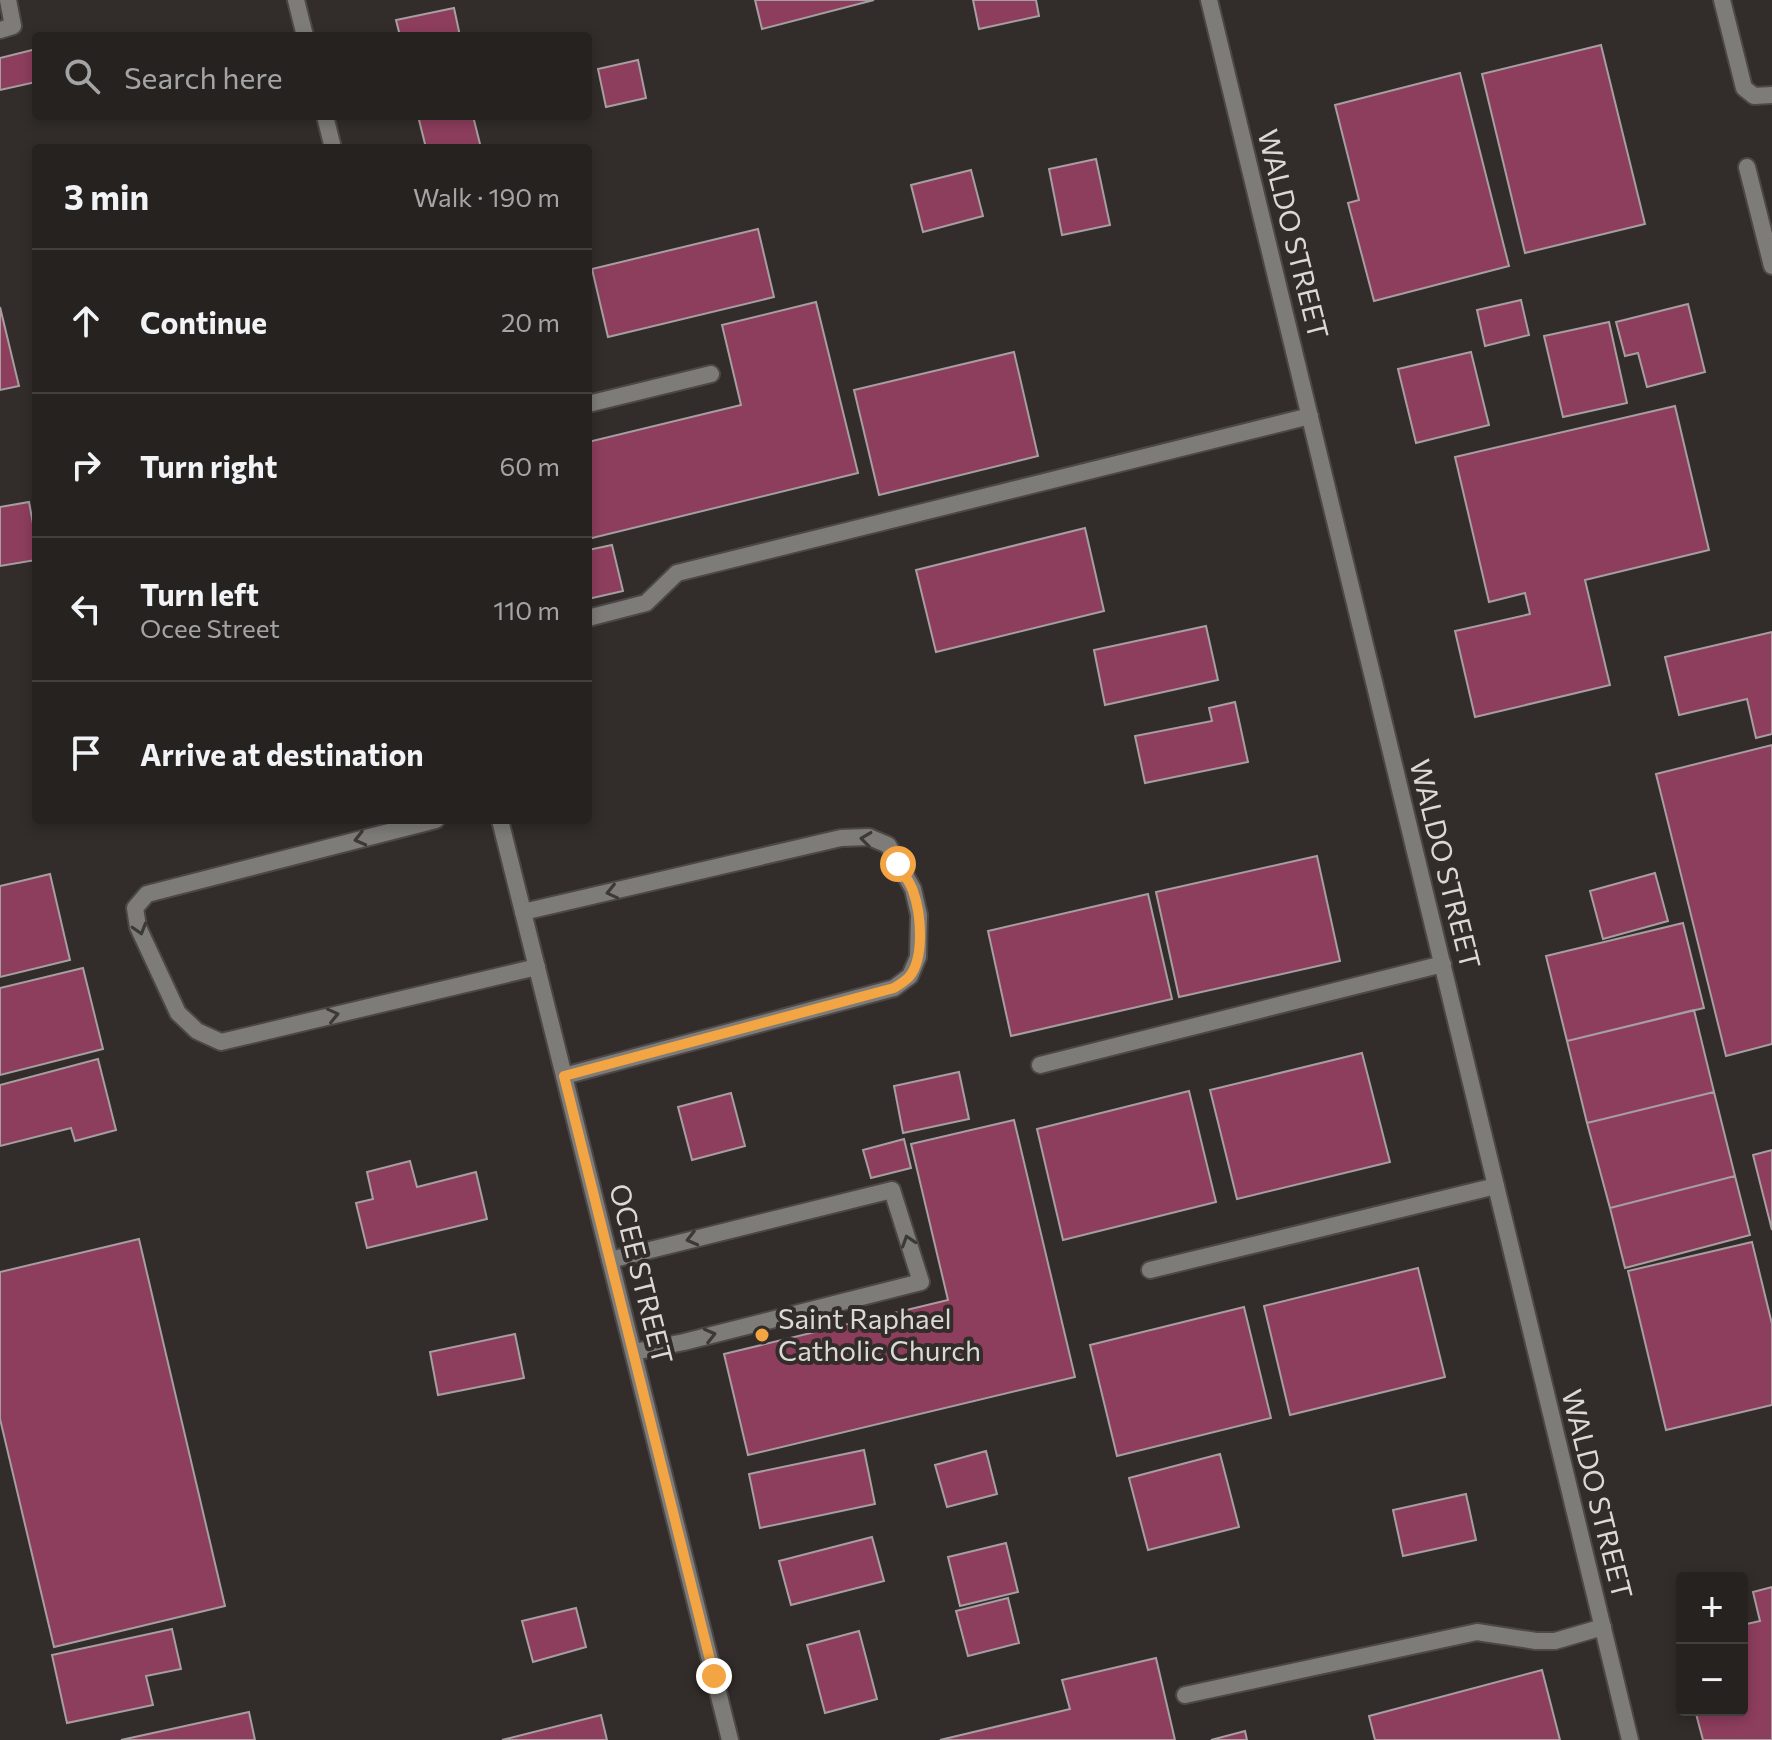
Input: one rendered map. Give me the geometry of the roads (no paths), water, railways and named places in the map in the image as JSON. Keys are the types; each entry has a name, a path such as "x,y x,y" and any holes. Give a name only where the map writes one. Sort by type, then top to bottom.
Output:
{"street":[{"path":"0,30 13,26 8,0"},
{"path":"296,0 304,32"},
{"name":"WALDO STREET","path":"1209,0 1630,1740"},
{"path":"1722,0 1744,88 1754,96 1772,95"},
{"path":"326,120 332,144"},
{"path":"1747,167 1772,266"},
{"path":"592,403 711,374"},
{"path":"592,617 646,603 677,573 1310,416"},
{"path":"420,824 147,894 135,908 138,927 178,1013 197,1031 221,1042 537,967"},
{"name":"OCEE STREET","path":"501,824 730,1740"},
{"path":"523,912 841,838 869,837 888,845 913,889 919,915 918,957 910,976 894,988 564,1076"},
{"path":"1040,1065 1443,964"},
{"path":"1150,1270 1496,1186"},
{"path":"610,1260 892,1190 921,1282 634,1352"},
{"path":"1185,1695 1477,1632 1555,1641 1603,1627"}],"place":[{"name":"Saint Raphael Catholic Church","path":"762,1335"}]}
